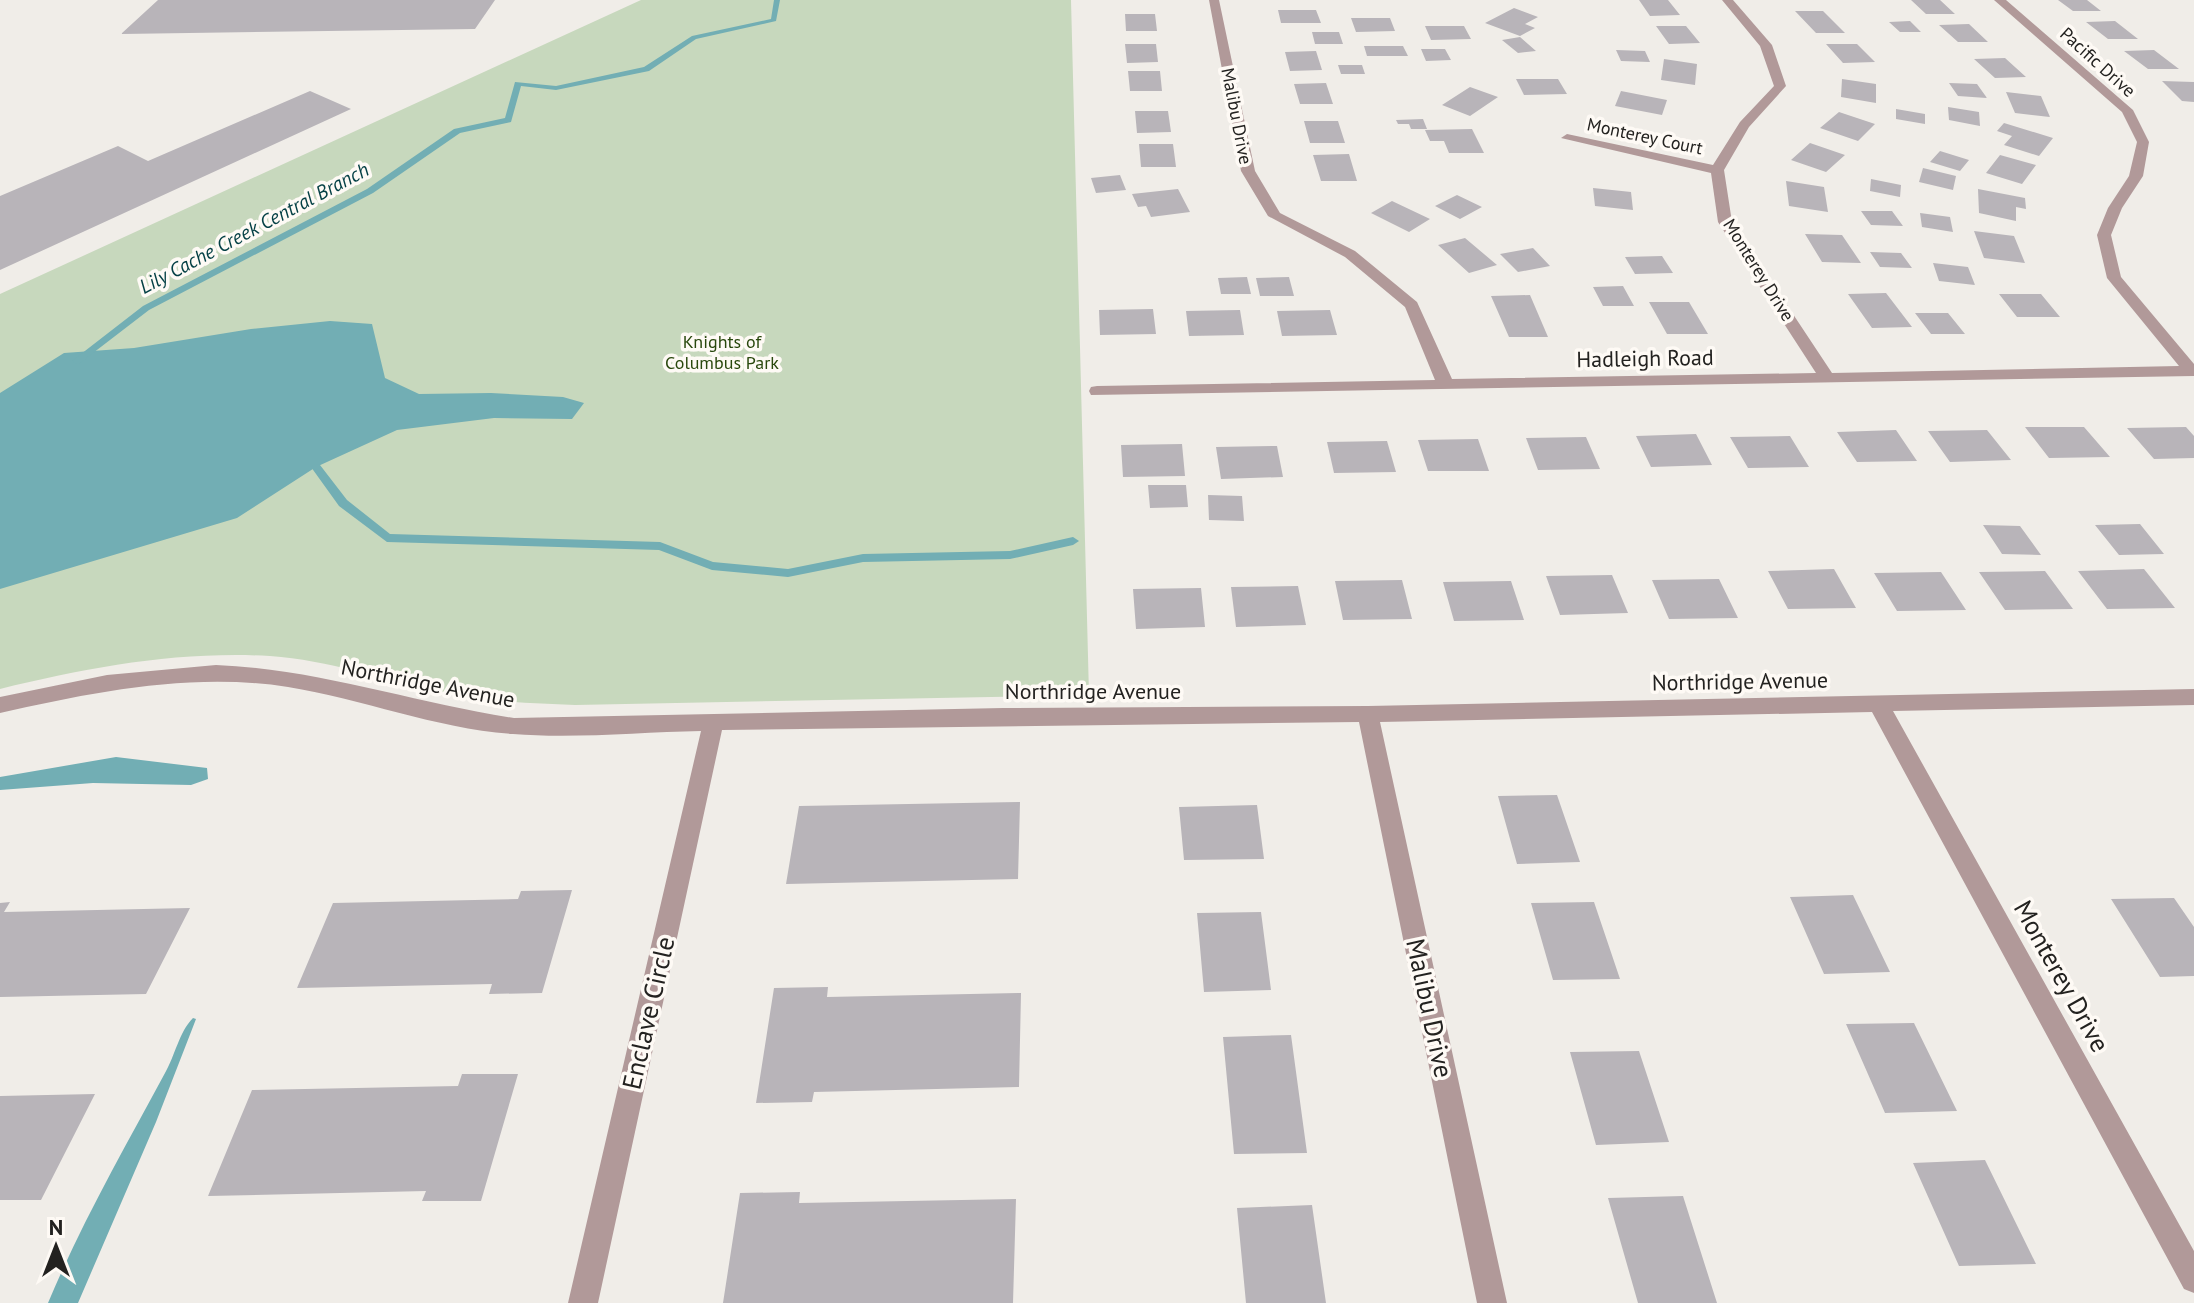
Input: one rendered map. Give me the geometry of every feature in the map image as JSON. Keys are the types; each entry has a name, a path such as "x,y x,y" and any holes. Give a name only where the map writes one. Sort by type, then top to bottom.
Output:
{"street":[{"name":"Malibu Drive","path":"1214,0 1248,171 1275,216 1350,254 1412,305 1445,383"},
{"path":"1717,170 1744,125 1780,86 1766,45 1727,0"},
{"name":"Pacific Drive","path":"1999,0 2127,110 2143,142 2136,176 2115,208 2104,235 2114,278 2192,371"},
{"name":"Monterey Court","path":"1567,138 1717,170"},
{"name":"Monterey Drive","path":"1717,170 1725,222 1827,377"},
{"name":"Hadleigh Road","path":"1097,391 2192,371"},
{"name":"Northridge Avenue","path":"0,705 103,683 157,676 248,675 289,679 444,716 514,726 1003,716 1368,714 2194,697"},
{"name":"Monterey Drive","path":"1877,702 2194,1279"},
{"name":"Malibu Drive","path":"1368,714 1492,1303"},
{"name":"Enclave Circle","path":"583,1303 713,724"}],"green space":[{"name":"Knights of Columbus Park","path":"641,0 1071,0 1089,695 541,704 459,695 292,658 235,655 134,662 0,689 0,294"}],"water":[{"path":"330,321 372,324 385,378 419,394 491,393 563,397 584,403 572,419 494,418 397,430 316,467 237,518 0,589 0,393 64,353 134,348 251,329"},
{"path":"116,757 207,768 208,779 191,785 93,783 0,790 0,777"},
{"path":"193,1018 196,1019 156,1122 78,1303 48,1303 89,1216"}],"building":[{"path":"158,0 495,0 475,29 121,34"},
{"path":"1639,0 1668,0 1680,15 1650,16"},
{"path":"1911,0 1940,0 1955,14 1926,14"},
{"path":"2058,0 2087,0 2101,11 2073,11"},
{"path":"1514,8 1538,17 1525,24 1535,28 1520,36 1485,23"},
{"path":"1278,10 1316,10 1321,23 1281,23"},
{"path":"1795,11 1823,11 1845,33 1816,33"},
{"path":"1125,14 1155,14 1157,31 1126,31"},
{"path":"1351,18 1390,18 1395,31 1356,32"},
{"path":"1910,21 1921,32 1900,32 1889,22"},
{"path":"2115,21 2138,39 2108,39 2086,22"},
{"path":"1969,24 1988,42 1958,42 1939,25"},
{"path":"1425,26 1464,26 1471,39 1431,40"},
{"path":"1656,26 1686,26 1700,43 1669,44"},
{"path":"1312,32 1339,32 1343,44 1315,44"},
{"path":"1520,37 1536,51 1518,53 1502,40"},
{"path":"1125,44 1156,44 1158,62 1127,63"},
{"path":"1826,44 1857,44 1875,62 1843,63"},
{"path":"1364,46 1403,46 1408,56 1367,56"},
{"path":"1421,49 1445,49 1451,60 1426,61"},
{"path":"1616,50 1645,51 1650,62 1621,61"},
{"path":"2154,50 2179,69 2148,69 2124,51"},
{"path":"1316,51 1322,70 1290,71 1285,52"},
{"path":"2005,58 2026,77 1995,78 1974,59"},
{"path":"1664,59 1697,64 1695,85 1661,80"},
{"path":"1338,65 1362,65 1365,74 1341,74"},
{"path":"1128,71 1160,71 1162,91 1130,91"},
{"path":"1516,79 1558,79 1567,94 1524,95"},
{"path":"1842,79 1876,84 1876,103 1841,97"},
{"path":"2162,81 2194,82 2194,102 2182,101"},
{"path":"1326,83 1333,104 1300,104 1294,84"},
{"path":"1949,83 1977,84 1987,98 1958,96"},
{"path":"1470,87 1498,97 1470,116 1442,105"},
{"path":"310,91 351,109 0,270 0,196 118,146 148,161"},
{"path":"1621,91 1667,100 1662,115 1615,106"},
{"path":"2006,92 2041,96 2050,117 2015,113"},
{"path":"1948,107 1979,112 1980,126 1949,120"},
{"path":"1896,109 1925,114 1925,124 1896,119"},
{"path":"1135,111 1168,111 1171,132 1137,133"},
{"path":"1839,112 1875,124 1858,141 1820,128"},
{"path":"1423,119 1427,129 1411,129 1409,124 1398,124 1396,120"},
{"path":"1304,121 1338,121 1345,143 1310,143"},
{"path":"2004,123 2053,138 2039,156 2004,145 2012,136 1997,131"},
{"path":"1472,129 1484,153 1449,153 1444,141 1430,141 1425,130"},
{"path":"1810,143 1845,155 1826,172 1791,160"},
{"path":"1139,144 1173,144 1176,167 1141,167"},
{"path":"1940,151 1969,160 1960,171 1930,162"},
{"path":"1349,154 1357,181 1321,181 1313,155"},
{"path":"2000,155 2036,165 2022,184 1986,173"},
{"path":"1923,168 1956,176 1953,190 1919,182"},
{"path":"1120,175 1126,190 1096,193 1091,178"},
{"path":"1871,179 1901,185 1900,197 1870,191"},
{"path":"1786,181 1824,187 1828,212 1789,206"},
{"path":"1593,188 1631,192 1633,210 1595,206"},
{"path":"1178,189 1190,212 1151,217 1146,206 1138,207 1132,194"},
{"path":"1978,189 2025,198 2026,209 2016,207 2016,221 1979,213"},
{"path":"1457,195 1482,207 1460,219 1435,206"},
{"path":"1392,201 1430,219 1409,232 1371,213"},
{"path":"1861,211 1892,211 1903,226 1871,225"},
{"path":"1920,213 1950,217 1953,232 1922,227"},
{"path":"1974,231 2014,236 2025,263 1984,258"},
{"path":"1805,234 1842,235 1861,263 1822,262"},
{"path":"1465,238 1497,265 1469,273 1438,245"},
{"path":"1533,248 1550,266 1518,272 1500,254"},
{"path":"1870,252 1901,253 1912,268 1880,267"},
{"path":"1662,256 1673,273 1635,274 1625,257"},
{"path":"1933,263 1968,267 1975,285 1939,281"},
{"path":"1247,277 1251,294 1221,294 1218,278"},
{"path":"1289,277 1294,296 1260,296 1256,278"},
{"path":"1623,286 1634,306 1603,306 1593,287"},
{"path":"1886,293 1912,327 1872,328 1848,294"},
{"path":"1999,294 2041,294 2060,317 2017,317"},
{"path":"1530,295 1548,337 1509,337 1491,296"},
{"path":"1649,302 1689,302 1708,334 1667,334"},
{"path":"1153,309 1156,334 1100,335 1099,310"},
{"path":"1240,310 1244,335 1189,336 1186,311"},
{"path":"1330,310 1337,335 1282,336 1277,311"},
{"path":"1915,313 1948,313 1965,334 1931,334"},
{"path":"2025,427 2084,427 2110,457 2049,458"},
{"path":"2186,427 2194,436 2194,458 2154,459 2127,428"},
{"path":"1896,430 1917,461 1857,462 1837,432"},
{"path":"1987,430 2011,460 1950,462 1928,431"},
{"path":"1696,434 1712,465 1651,467 1636,436"},
{"path":"1790,436 1809,467 1748,468 1730,437"},
{"path":"1586,437 1600,469 1538,470 1526,438"},
{"path":"1478,439 1489,471 1428,471 1418,440"},
{"path":"1387,441 1396,472 1334,473 1327,442"},
{"path":"1182,444 1185,476 1123,477 1121,445"},
{"path":"1277,446 1283,477 1221,479 1216,447"},
{"path":"1148,485 1186,485 1188,507 1150,508"},
{"path":"1208,495 1242,496 1244,521 1209,520"},
{"path":"2140,524 2164,554 2119,555 2095,525"},
{"path":"1983,525 2020,526 2041,555 2002,554"},
{"path":"1834,569 1856,608 1788,609 1768,571"},
{"path":"2144,569 2175,608 2107,609 2078,571"},
{"path":"2045,571 2073,609 2005,610 1979,572"},
{"path":"1941,572 1966,610 1897,611 1874,573"},
{"path":"1612,575 1628,613 1560,615 1546,576"},
{"path":"1719,579 1738,618 1669,619 1652,580"},
{"path":"1402,580 1412,619 1343,620 1335,581"},
{"path":"1511,581 1524,620 1454,621 1443,582"},
{"path":"1298,586 1306,625 1236,627 1231,587"},
{"path":"1201,588 1205,627 1136,629 1133,589"},
{"path":"1557,795 1580,862 1517,864 1498,796"},
{"path":"1020,802 1018,879 786,884 799,806"},
{"path":"1257,805 1264,859 1184,860 1179,807"},
{"path":"572,890 542,993 489,994 492,984 297,988 333,903 518,899 521,891"},
{"path":"1853,895 1890,972 1824,974 1790,897"},
{"path":"2174,898 2194,927 2194,976 2160,977 2111,899"},
{"path":"10,902 4,912 190,908 146,994 0,997 0,903"},
{"path":"1594,902 1620,979 1553,980 1531,903"},
{"path":"1261,912 1271,990 1204,992 1197,913"},
{"path":"828,987 827,997 1021,993 1019,1087 814,1092 812,1102 756,1103 774,988"},
{"path":"1914,1023 1957,1111 1885,1113 1846,1024"},
{"path":"1291,1035 1307,1153 1234,1154 1223,1037"},
{"path":"1639,1051 1669,1142 1596,1145 1570,1052"},
{"path":"462,1074 518,1074 481,1201 422,1201 426,1191 208,1196 252,1090 458,1086"},
{"path":"95,1094 41,1200 0,1200 0,1096"},
{"path":"1985,1160 2036,1264 1959,1266 1913,1163"},
{"path":"800,1192 799,1203 1016,1199 1013,1303 723,1303 740,1193"},
{"path":"1683,1196 1717,1303 1638,1303 1608,1198"},
{"path":"1312,1205 1326,1303 1246,1303 1237,1208"}],"waterway":[{"name":"Lily Cache Creek Central Branch","path":"77,361 146,308 370,191 457,131 508,120 518,84 556,88 646,69 694,37 774,20 777,0"},
{"path":"316,467 343,503 387,538 660,546 712,566 788,573 863,558 1010,555 1073,541"}]}
